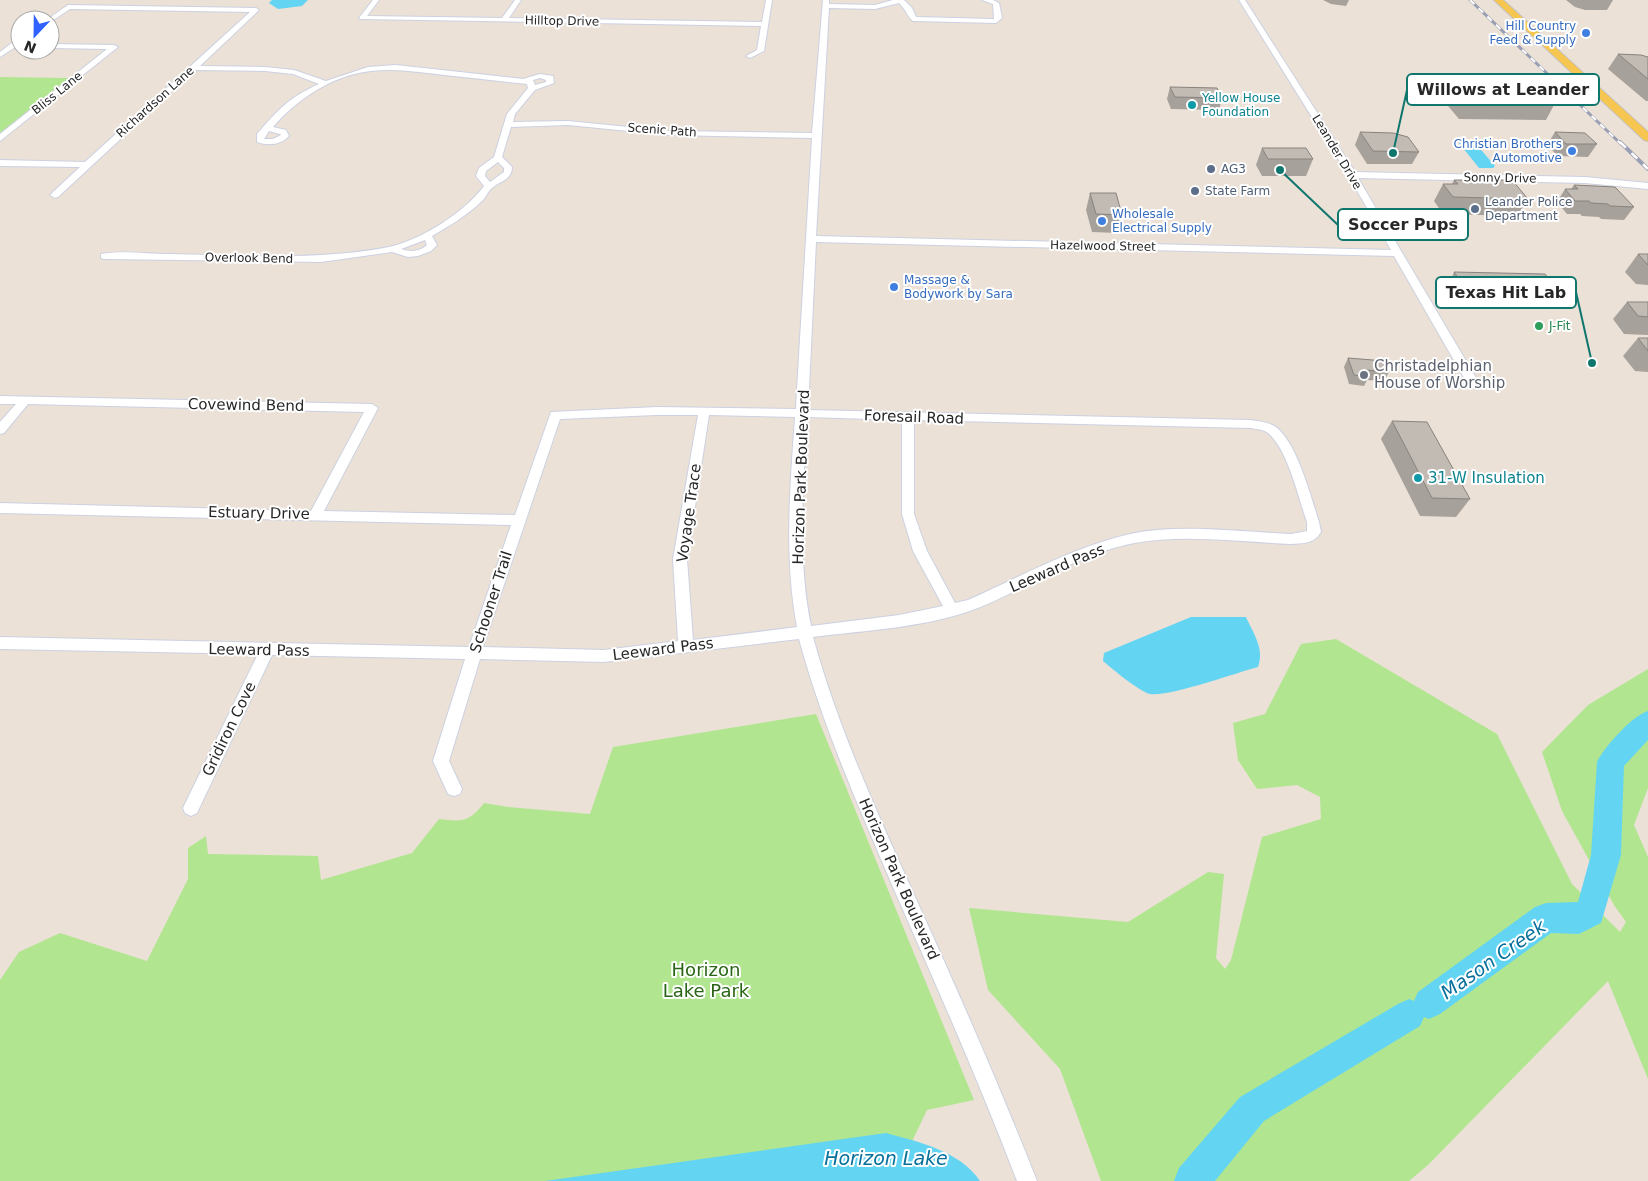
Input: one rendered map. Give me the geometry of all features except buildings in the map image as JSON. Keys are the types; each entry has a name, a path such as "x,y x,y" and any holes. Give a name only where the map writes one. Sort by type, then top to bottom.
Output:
{"main road":[{"path":"1498,0 1648,138"}],"street":[{"path":"60,13 68,7 187,9 198,0"},
{"path":"362,18 376,0"},
{"path":"504,20 518,0"},
{"path":"750,56 760,51 763,24 769,0"},
{"path":"826,3 875,6 900,0 909,8 913,19 996,21 999,18 996,3 985,0"},
{"name":"Leander Drive","path":"1242,0 1352,175 1474,384"},
{"name":"Horizon Park Boulevard","path":"826,3 810,239 796,543 798,586 805,632 828,712 848,763 998,1104 1027,1181"},
{"name":"Richardson Lane","path":"55,194 256,10 187,9"},
{"name":"Hilltop Drive","path":"362,18 763,24"},
{"name":"Bliss Lane","path":"0,138 114,47 60,46"},
{"path":"269,128 286,107 300,96 324,83 368,70 396,66 526,80 531,82 532,88"},
{"path":"192,68 287,71 324,83"},
{"path":"489,186 480,176 482,170 498,158 511,114 532,88 547,86 551,80 540,76 526,80"},
{"name":"Scenic Path","path":"508,125 568,123 669,132 816,136"},
{"name":"Overlook Bend","path":"104,256 321,259 393,249 408,254 421,253 432,245 426,236 460,215 480,198 489,186 508,172 508,167 498,158"},
{"path":"0,164 86,165"},
{"name":"Sonny Drive","path":"1352,175 1576,180 1648,186"},
{"name":"Hazelwood Street","path":"810,239 1397,253"},
{"name":"Covewind Bend","path":"0,400 372,408 316,514"},
{"path":"0,430 25,401"},
{"name":"Foresail Road","path":"555,415 704,411 1250,424 1272,430 1286,450 1313,522 1314,532 1310,537"},
{"name":"Voyage Trace","path":"686,646 680,559 704,411"},
{"name":"Schooner Trail","path":"454,789 441,761 518,520 555,415"},
{"path":"908,417 908,514 920,551 952,610"},
{"name":"Estuary Drive","path":"0,508 518,520"},
{"name":"Leeward Pass","path":"0,643 604,656 899,621 952,610 972,604 1095,550 1135,538 1170,534 1291,539 1310,537"},
{"name":"Gridiron Cove","path":"191,808 267,650"}],"green space":[{"path":"0,77 70,78 0,134"},
{"path":"1336,639 1497,734 1572,884 1620,932 1626,922 1614,905 1562,811 1542,752 1588,705 1648,669 1648,788 1634,825 1648,857 1648,1079 1608,981 1429,1164 1409,1181 1101,1181 1060,1069 988,990 969,908 1128,922 1208,872 1224,874 1216,958 1225,969 1231,960 1262,837 1321,819 1320,797 1297,785 1257,789 1238,760 1233,723 1265,714 1301,644"},
{"name":"Horizon Lake Park","path":"816,714 974,1100 927,1110 899,1169 856,1181 0,1181 0,980 19,952 60,933 147,961 188,879 188,848 206,836 208,854 318,856 321,880 412,853 439,819 465,819 474,814 484,803 508,807 590,814 613,747"}],"water":[{"path":"272,0 308,0 302,6 278,9 269,3"},
{"path":"1459,143 1476,144 1495,166 1493,168 1479,168"},
{"path":"1191,617 1246,617 1259,647 1260,660 1258,667 1172,692 1150,694 1133,685 1103,661 1104,653"},
{"name":"Horizon Lake","path":"886,1133 925,1144 950,1155 962,1162 980,1181 545,1181"}],"waterway":[{"name":"Mason Creek","path":"1429,1003 1546,918 1579,919 1590,912 1606,855 1611,762 1648,722"},
{"name":"Mason Creek","path":"1192,1181 1252,1109 1409,1015"}],"railway":[{"path":"1470,0 1621,144"},
{"path":"1620,142 1648,169"}],"place":[{"name":"Hill Country Feed & Supply","path":"1586,33"},
{"name":"Yellow House Foundation","path":"1192,105"},
{"name":"Christian Brothers Automotive","path":"1572,151"},
{"name":"Willows at Leander","path":"1393,153"},
{"name":"AG3","path":"1211,169"},
{"name":"Soccer Pups","path":"1280,170"},
{"name":"State Farm","path":"1195,191"},
{"name":"Leander Police Department","path":"1475,209"},
{"name":"Wholesale Electrical Supply","path":"1102,221"},
{"name":"Massage & Bodywork by Sara","path":"894,287"},
{"name":"J-Fit","path":"1539,326"},
{"name":"Texas Hit Lab","path":"1592,363"},
{"name":"Christadelphian House of Worship","path":"1364,375"},
{"name":"31-W Insulation","path":"1418,478"}]}
